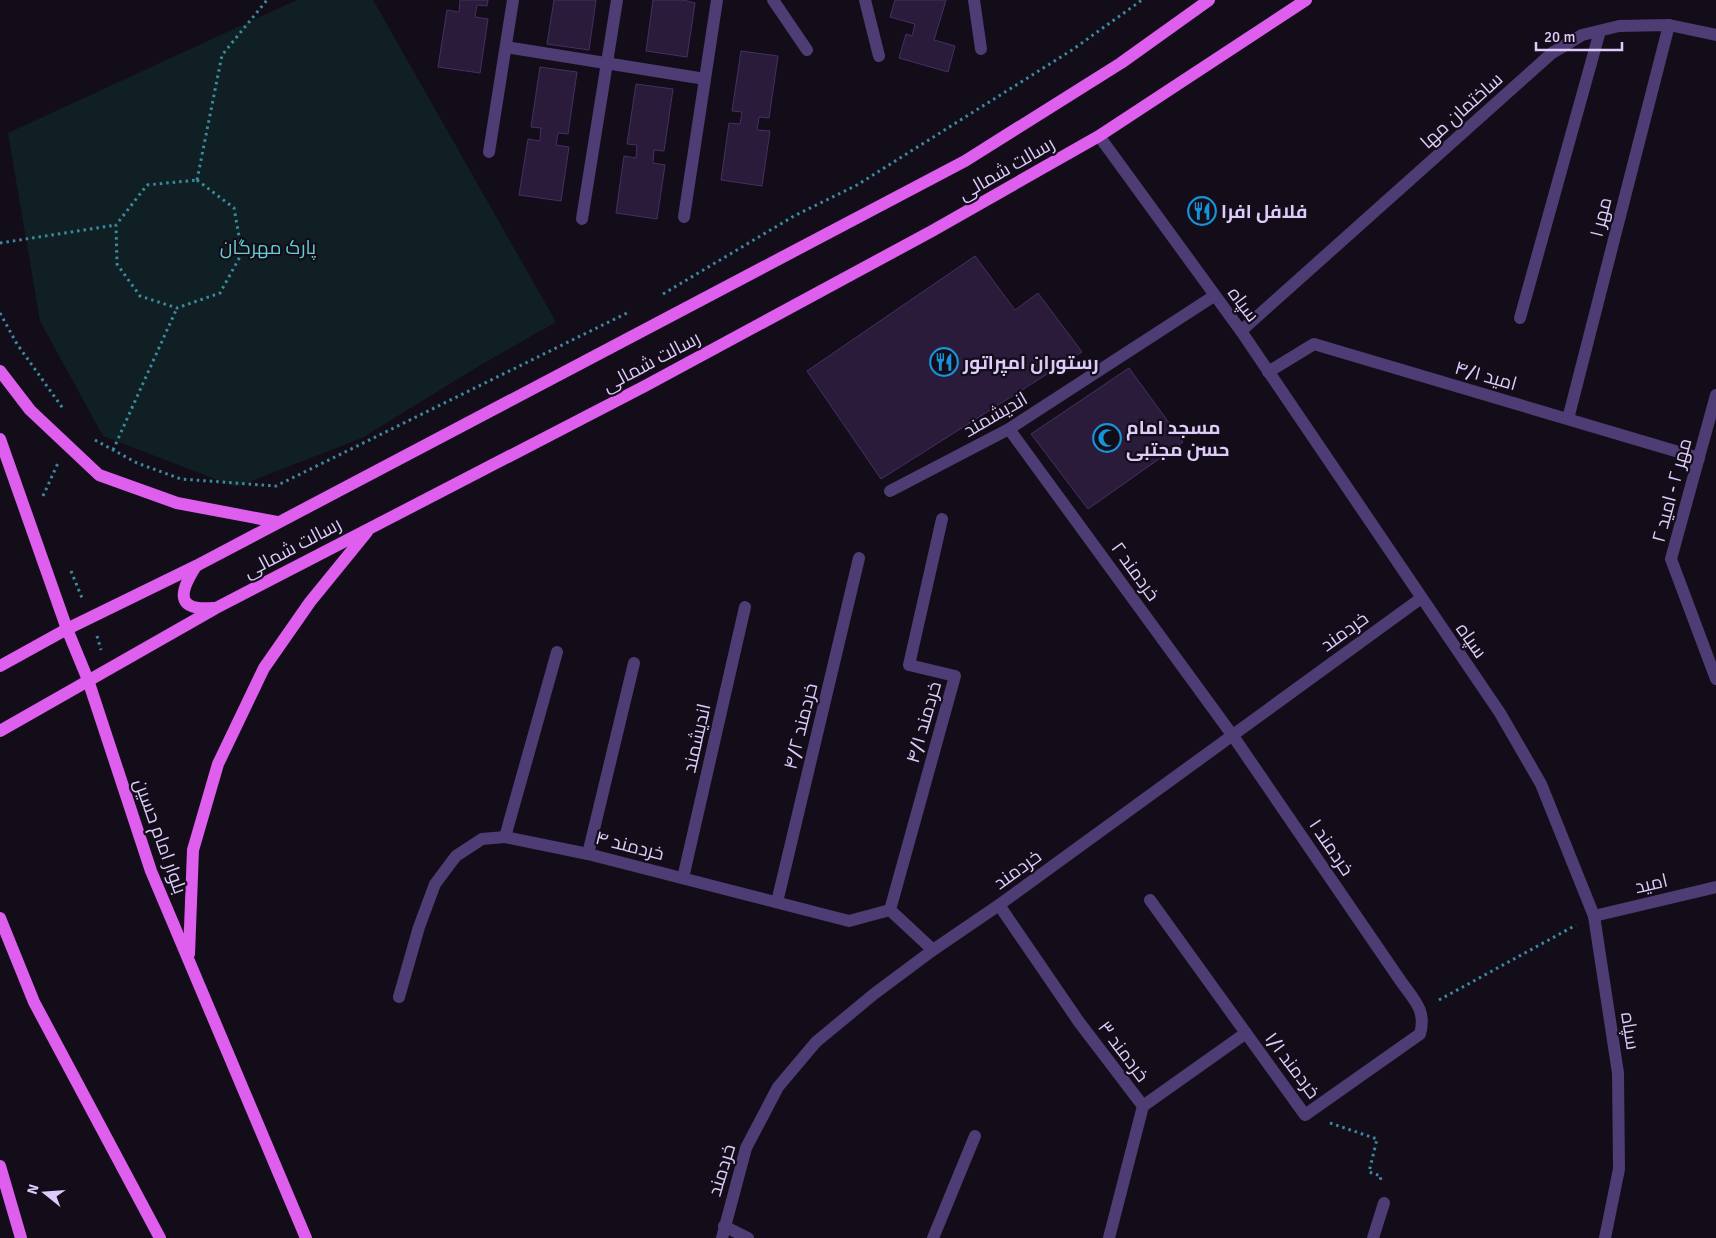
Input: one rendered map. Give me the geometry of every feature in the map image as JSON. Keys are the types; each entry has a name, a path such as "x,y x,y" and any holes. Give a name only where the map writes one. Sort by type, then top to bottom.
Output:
{"main road":[{"name":"رسالت شمالی","path":"0,666 67,629 196,566 965,161 1122,63 1209,0"},
{"name":"رسالت شمالی","path":"0,731 216,608 697,358 924,236 1099,136 1306,0"},
{"path":"0,371 30,410 99,475 177,503 277,522"},
{"name":"بلوار امام حسین","path":"0,439 67,629 88,680 152,871 306,1238"},
{"path":"189,956 193,850 218,764 264,668 310,602 371,527"},
{"path":"196,566 183,590 186,603 196,609 216,608"},
{"path":"0,918 34,1002 160,1238"},
{"path":"0,1166 21,1238"}],"street":[{"path":"489,152 513,0"},
{"path":"582,218 617,0"},
{"path":"684,218 717,0"},
{"path":"773,0 807,50"},
{"path":"864,0 879,56"},
{"path":"974,0 980,49"},
{"name":"ساختمان مها","path":"1241,331 1552,53 1582,36 1619,26 1668,25 1716,36"},
{"name":"مهر ۱","path":"1568,419 1668,25"},
{"path":"1520,318 1600,31"},
{"path":"506,47 705,79"},
{"name":"سپاه","path":"1099,136 1241,331 1420,599 1500,713 1541,784 1594,916 1618,1073 1619,1169 1605,1238"},
{"name":"اندیشمند","path":"890,491 1009,429 1214,296"},
{"name":"امید ۴/۱","path":"1268,372 1314,344 1699,458"},
{"name":"مهر ۲ - امید ۲","path":"1716,395 1672,559 1716,679"},
{"name":"خردمند ۲","path":"1009,429 1233,736"},
{"name":"خردمند ۴/۱","path":"890,910 956,676 909,664 942,519"},
{"name":"خردمند ۴/۲","path":"777,902 859,558"},
{"name":"خردمند","path":"723,1232 746,1148 778,1088 816,1042 933,950 999,905 1420,599"},
{"name":"اندیشمند","path":"684,878 745,607"},
{"path":"505,837 557,652"},
{"path":"588,854 634,663"},
{"name":"خردمند ۱","path":"1233,736 1420,1010"},
{"name":"خردمند ۴","path":"399,997 419,927 435,884 456,856 482,839 505,837 588,854 849,921 890,910"},
{"name":"امید","path":"1594,916 1716,887"},
{"name":"خردمند ۱/۱","path":"1150,900 1305,1115 1420,1034 1424,1021 1420,1010"},
{"name":"خردمند ۳","path":"999,905 1079,1022 1143,1106 1109,1238"},
{"path":"890,910 933,950"},
{"path":"1143,1106 1246,1033"},
{"path":"933,1238 975,1136"},
{"path":"1373,1238 1384,1203"},
{"path":"723,1232 748,1238"}],"path":[{"path":"197,180 222,55 267,0"},
{"path":"662,294 794,216 865,180 1072,50 1142,0"},
{"path":"197,180 234,208 242,253 220,293 177,308 140,296 134,288 117,264 116,225 147,185 197,180"},
{"path":"0,244 116,225"},
{"path":"114,450 177,308"},
{"path":"92,438 137,463 181,479 276,486 636,308"},
{"path":"0,313 17,344 67,415"},
{"path":"1420,1010 1594,916"},
{"path":"1305,1115 1377,1139 1369,1172 1381,1176 1376,1199 1384,1203"}],"green space":[{"name":"پارک مهرگان","path":"297,0 373,0 556,322 479,366 362,438 236,487 103,436 40,321 8,133"}],"building":[{"path":"460,0 488,0 487,6 477,5 475,17 488,19 480,73 438,67 447,10 459,12"},
{"path":"554,0 596,0 589,50 547,44"},
{"path":"653,0 683,0 695,3 687,57 646,51"},
{"path":"895,0 946,0 934,40 955,46 948,72 899,58 906,34 912,36 915,24 890,17"},
{"path":"741,51 778,56 769,118 759,117 757,130 770,131 762,186 721,180 729,123 740,124 742,112 732,111"},
{"path":"540,67 577,72 568,134 558,133 556,145 569,147 561,201 519,195 528,139 540,141 541,128 531,127"},
{"path":"636,84 673,89 664,151 654,150 653,163 665,165 657,219 616,213 624,156 636,158 637,145 627,144"},
{"name":"رستوران امپراتور","path":"975,256 1015,310 1038,293 1082,352 881,479 807,371"},
{"name":"مسجد امام حسن مجتبی","path":"1129,368 1183,442 1088,509 1031,434"}],"place":[{"name":"فلافل افرا","path":"1202,211"},
{"name":"رستوران امپراتور","path":"944,362"},
{"name":"مسجد امام حسن مجتبی","path":"1107,438"}]}
